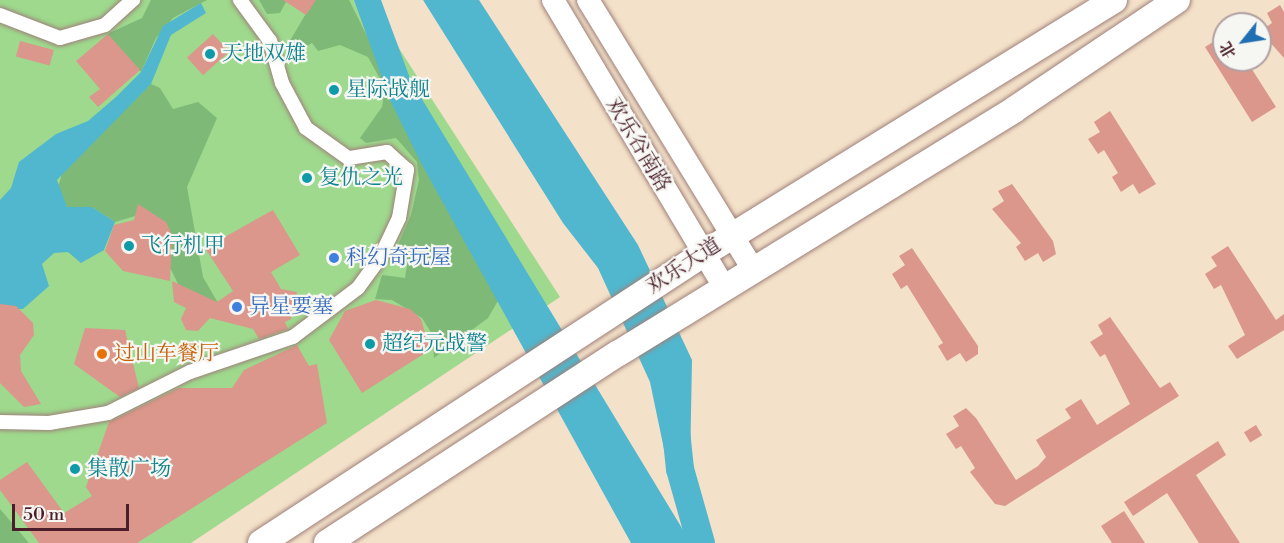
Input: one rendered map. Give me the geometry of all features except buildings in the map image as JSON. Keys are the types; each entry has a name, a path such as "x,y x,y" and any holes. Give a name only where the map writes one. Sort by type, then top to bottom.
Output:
{"main road":[{"name":"欢乐大道","path":"261,543 559,346 703,254 862,158 1114,0"},
{"name":"欢乐大道","path":"327,543 619,353 884,191 1178,0"},
{"path":"862,158 863,183 884,191"},
{"path":"559,346 588,351 589,362 578,380"},
{"path":"351,484 344,510 368,516"}],"street":[{"path":"0,15 30,31 60,38 105,25 133,0"},
{"path":"0,422 49,423 108,413 190,372 293,337 358,288 381,256 399,218 407,170 387,152 348,158 306,129 282,83 270,41 240,0"},
{"name":"欢乐谷南路","path":"553,0 724,289"},
{"name":"欢乐谷南路","path":"588,0 754,271"}],"green space":[{"path":"0,0 377,0 400,50 560,297 191,543 0,543"},
{"path":"151,0 207,0 173,18 156,38 141,72 107,34 142,18"},
{"path":"259,0 287,0 280,13 267,14"},
{"path":"314,0 349,0 499,299 488,318 434,358 432,334 422,318 392,300 375,299 382,275 405,278 408,260 394,254 411,215 419,180 417,162 396,138 366,143 360,138 382,107 385,88 368,57 340,45 318,51 312,43 290,56 288,44"},
{"path":"151,84 160,88 173,109 198,102 217,118 187,187 203,277 218,303 179,286 140,206 135,216 115,222 92,207 67,207 57,191 63,170"},
{"path":"0,509 29,543 0,543"}],"water":[{"path":"354,0 381,0 411,81 691,543 631,543 421,163 390,100"},
{"path":"423,0 479,0 638,245 692,360 690,466 669,473 650,382 598,268 563,223"},
{"path":"201,3 206,13 171,35 151,84 57,180 67,207 92,207 115,222 104,250 81,263 68,252 54,253 42,264 49,286 23,309 0,309 0,200 11,188 19,162 56,134 88,121 116,97 141,72 163,26"}],"waterway":[{"path":"676,431 680,469 701,543"}],"place":[{"name":"天地双雄","path":"210,54"},
{"name":"星际战舰","path":"334,90"},
{"name":"复仇之光","path":"307,178"},
{"name":"飞行机甲","path":"129,246"},
{"name":"科幻奇玩屋","path":"334,258"},
{"name":"异星要塞","path":"237,307"},
{"name":"超纪元战警","path":"370,344"},
{"name":"过山车餐厅","path":"102,354"},
{"name":"集散广场","path":"75,469"}]}
